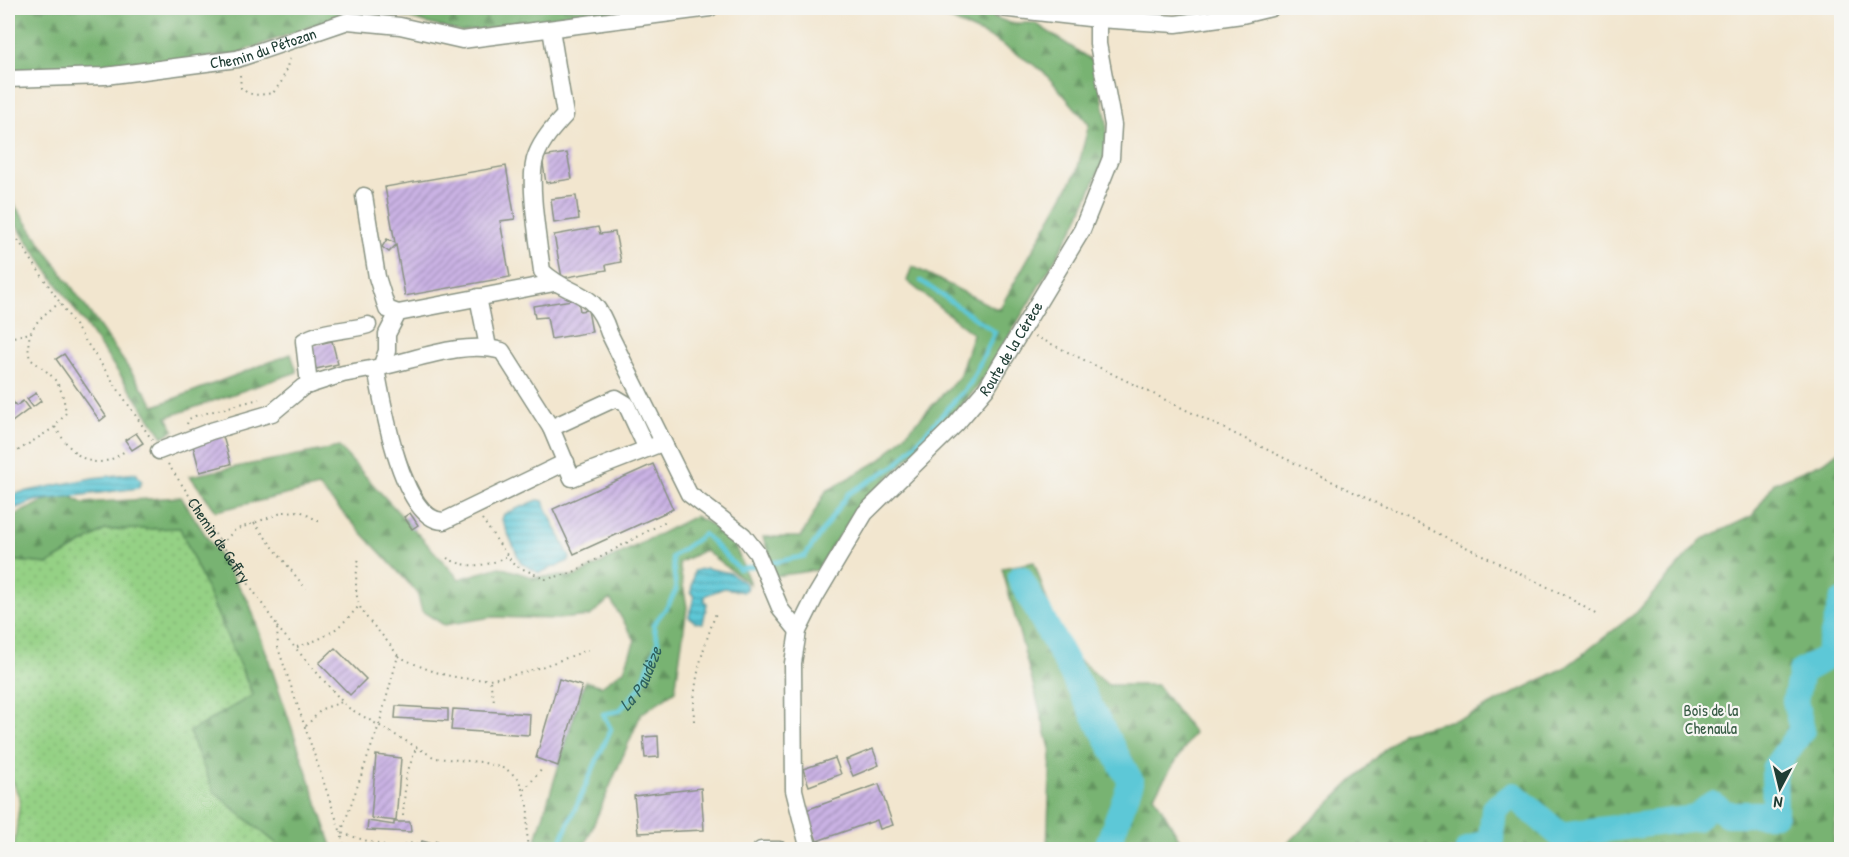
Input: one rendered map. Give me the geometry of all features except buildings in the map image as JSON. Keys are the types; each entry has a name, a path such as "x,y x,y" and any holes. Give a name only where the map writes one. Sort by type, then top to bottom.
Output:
{"street":[{"name":"Chemin du Pétozan","path":"8,79 105,76 244,57 348,21 400,26 462,40 710,8"},
{"path":"1000,8 1098,19 1176,24 1242,15 1271,8"},
{"name":"Route de la Cérèce","path":"809,849 794,790 793,663 798,631 814,597 865,513 963,416 986,389 1082,230 1111,158 1113,125 1098,44 1098,19"},
{"path":"551,29 565,115 547,134 534,159 534,191 542,272 554,283 584,294 602,312 654,445"},
{"path":"364,196 377,277 387,309 398,313 554,283"},
{"path":"478,297 488,347"},
{"path":"398,313 387,334 387,351 378,367 390,438 399,466 424,514 433,521 444,521 566,462"},
{"path":"309,384 304,341 318,335 347,332 368,325"},
{"path":"159,450 211,431 272,414 288,402 293,393 309,384 343,374 471,348 488,347 502,351 551,428 572,478 654,445"},
{"path":"551,428 616,398 626,404 689,494 743,535 757,553 781,610 798,631"},
{"path":"761,849 780,849"}],"path":[{"path":"244,57 241,87 248,94 260,96 273,93 282,81 298,38"},
{"name":"Chemin de Geffry","path":"8,225 277,626 278,648 345,849"},
{"path":"8,457 55,427 66,413 63,394 52,373 30,358 27,347 30,333 38,318 60,303"},
{"path":"1022,330 1566,596 1597,615"},
{"path":"8,336 13,338 30,333"},
{"path":"55,427 68,448 85,460 106,462 126,450"},
{"path":"474,507 507,556 523,571 546,579 572,573 666,521"},
{"path":"221,544 235,530 284,512 300,511 322,523"},
{"path":"254,523 306,589"},
{"path":"447,558 459,565 479,565 495,563 507,556"},
{"path":"359,557 358,608 368,622 386,638 398,656 420,667 452,677 490,681 526,674 588,650"},
{"path":"295,647 321,640 343,624 358,608"},
{"path":"694,721 694,688 701,655 716,613"},
{"path":"277,626 342,702 379,726 435,759 481,762 506,769 518,778 528,805 527,849"},
{"path":"398,656 379,726 340,833 399,849 406,844 415,843 463,849"},
{"path":"490,681 494,702"},
{"path":"305,727 322,710 342,702"},
{"path":"404,816 406,776 416,748"},
{"path":"524,790 543,768"}],"green space":[{"path":"8,8 643,8 461,32 401,17 349,12 236,54 105,68 8,73"},
{"path":"925,8 969,8 1010,23 1035,23 1096,63 1107,123 1106,154 1076,224 981,383 952,416 860,505 817,570 775,576 763,537 801,537 826,491 882,459 959,377 973,334 907,281 912,266 999,310 1077,171 1089,124 1042,70 995,40"},
{"path":"8,196 155,406 291,354 297,372 167,417 174,430 163,437 8,213"},
{"path":"339,447 459,579 500,567 532,577 576,576 695,516 731,535 750,584 704,550 679,563 687,607 675,691 641,714 583,849 544,849 536,839 585,681 601,686 624,670 635,640 610,599 590,616 557,619 492,617 444,625 422,611 417,592 319,487 216,511 190,476"},
{"name":"Bois de la Chenaula","path":"1841,449 1842,738 1833,849 1282,849 1403,732 1467,717 1566,667 1637,612 1701,540 1752,516 1774,483 1824,462"},
{"path":"64,492 82,503 181,497 249,602 333,849 283,849 214,792 189,732 253,695 180,528 105,530 48,564 8,560 8,518"},
{"path":"180,528 253,696 190,732 214,792 283,849 14,849 20,799 8,770 8,560 48,564 105,530"},
{"path":"1034,562 1062,645 1108,685 1157,685 1194,733 1154,795 1181,842 1189,849 1047,849 1051,752 1002,568"}],"water":[{"path":"136,473 142,482 138,488 35,501 8,511 8,495 92,478"},
{"path":"538,500 543,501 570,558 569,561 539,573 521,563 502,520 504,514"},
{"path":"706,568 730,573 746,584 747,589 743,592 724,588 706,595 704,600 707,604 703,623 695,622 689,617 694,597 691,592 694,571"}],"waterway":[{"path":"766,564 805,556 848,494 896,465 970,384 995,332 921,281"},
{"name":"La Paudèze","path":"554,850 561,840 611,729 603,714 619,711 640,687 658,642 653,625 669,604 676,590 672,557 704,534 739,569 758,565"},
{"name":"La Paudèze","path":"1020,578 1131,782 1106,850"},
{"name":"La Paudèze","path":"1468,850 1491,840 1494,809 1514,795 1560,835 1696,818 1712,804 1727,814 1775,814 1774,769 1802,730 1795,701 1801,672 1827,657 1842,602"}]}
